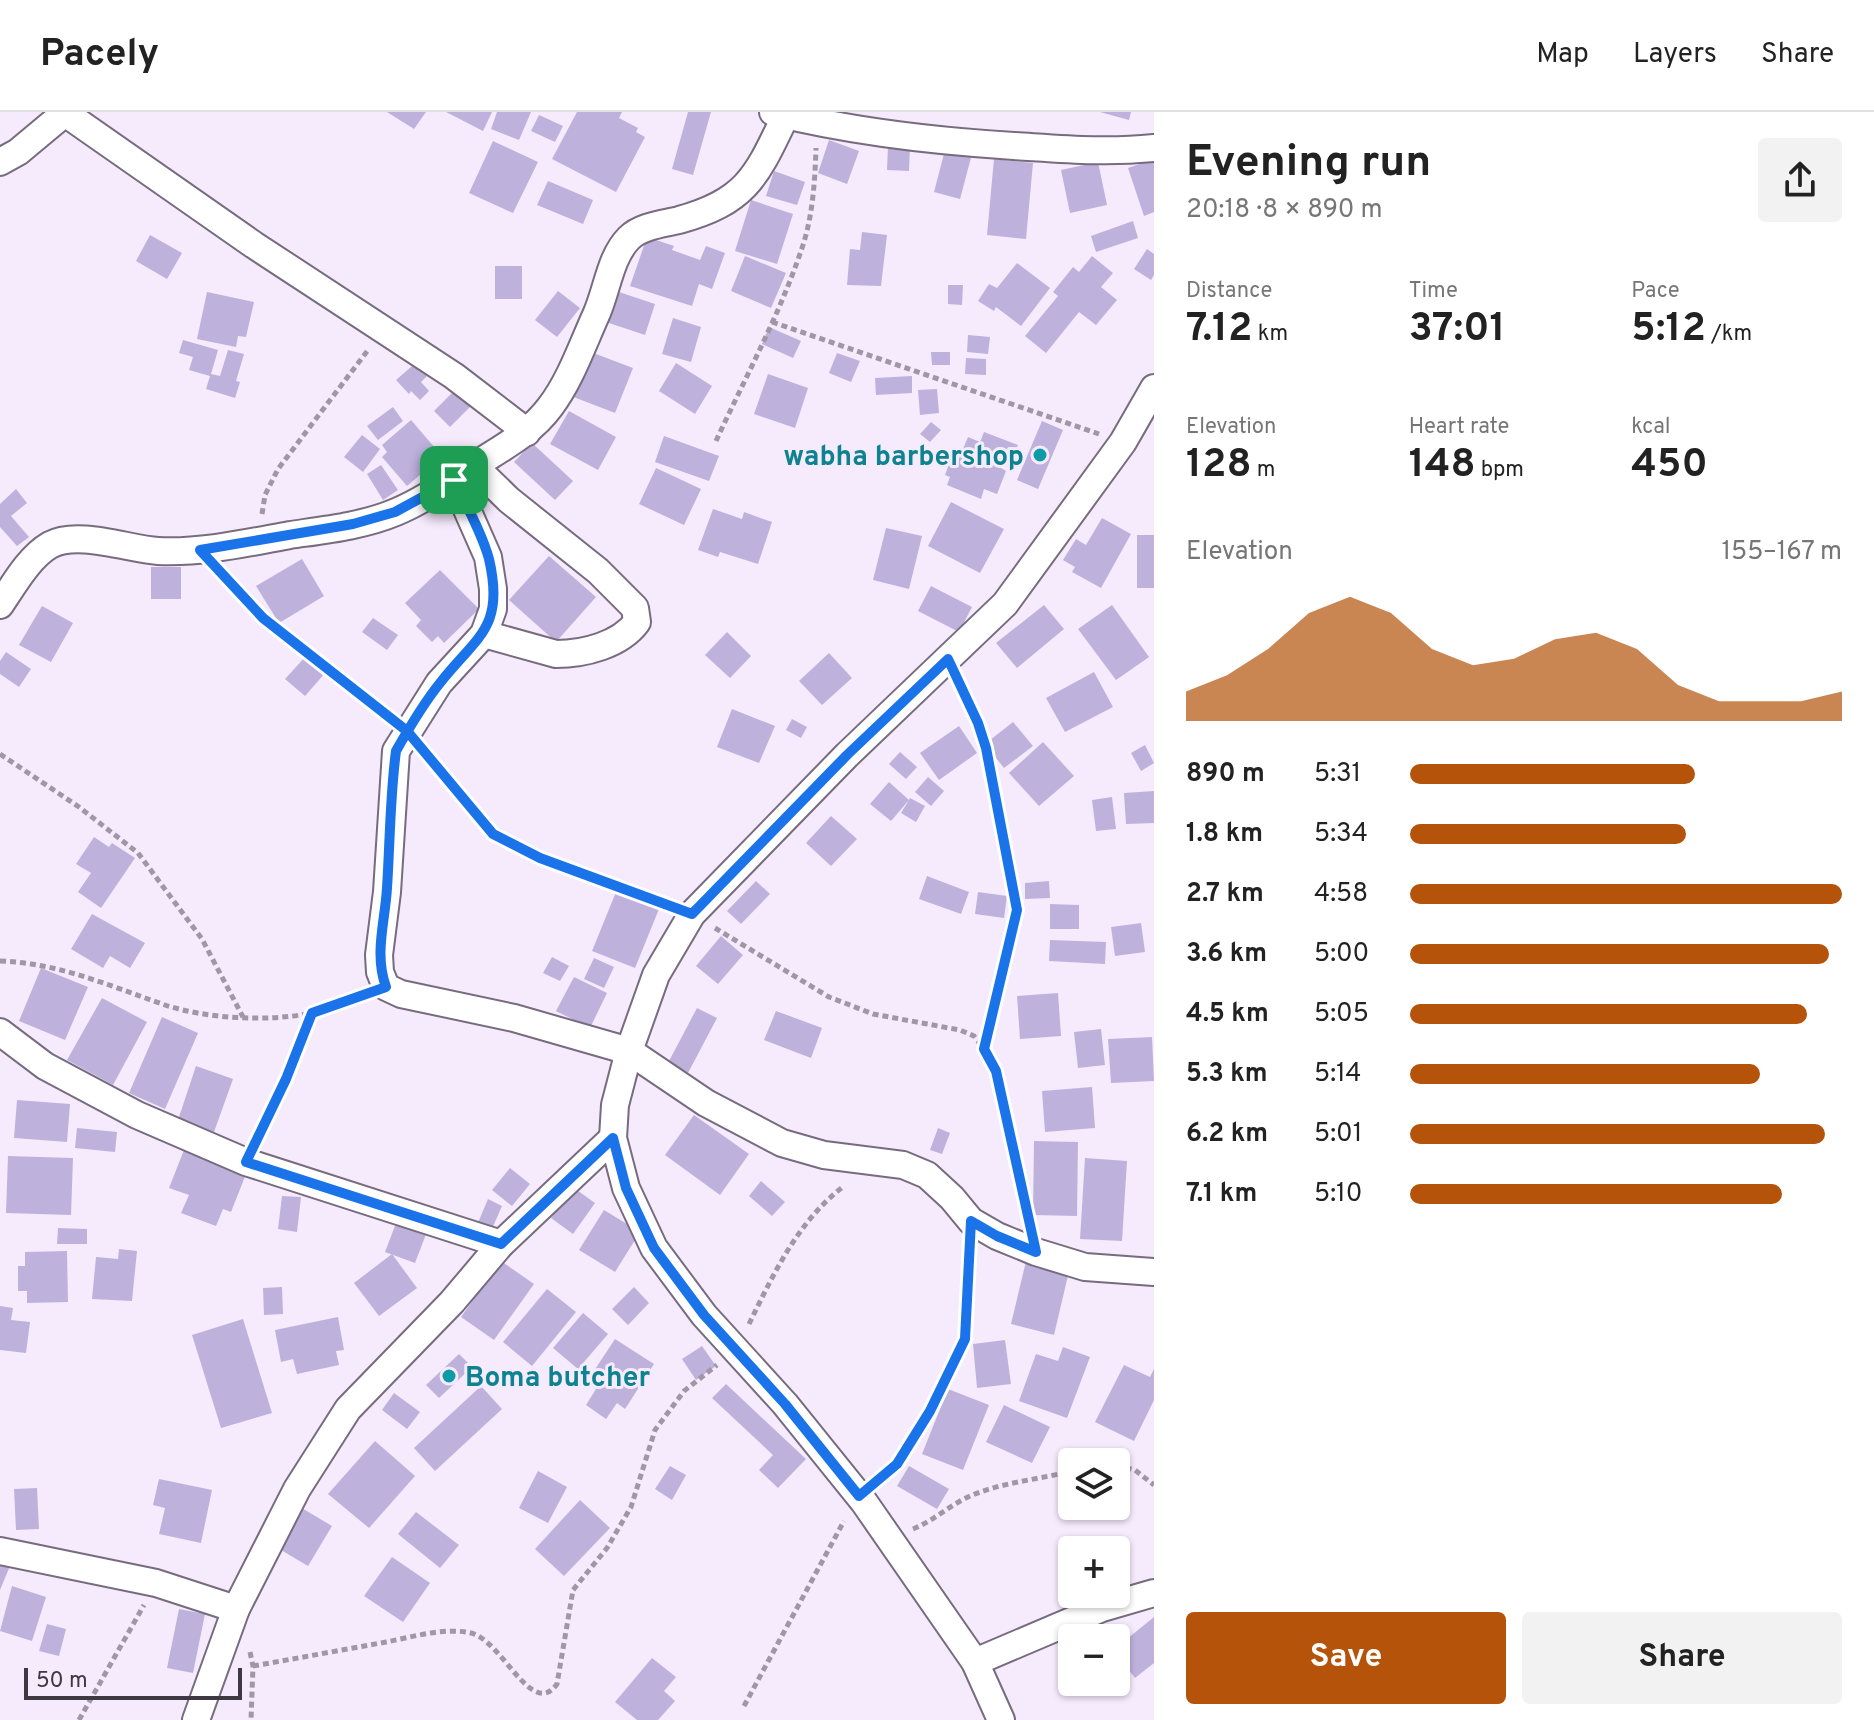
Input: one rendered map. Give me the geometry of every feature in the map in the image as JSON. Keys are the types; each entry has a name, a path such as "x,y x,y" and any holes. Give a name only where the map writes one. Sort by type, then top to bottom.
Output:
{"street":[{"path":"0,162 66,112 254,245 454,376 527,432"},
{"path":"0,605 22,574 51,545 75,540 157,551 200,550 353,524 395,512 464,473 527,432 550,407 575,364 600,307 619,252 630,237 645,228 700,214 733,197 757,174 779,114 817,117 939,141 1111,152 1154,148"},
{"path":"1001,1720 975,1662 891,1538 785,1404 704,1315 654,1248 626,1188 613,1138 615,1105 629,1051 656,975 692,914 847,755 1005,604 1123,442 1154,388"},
{"path":"464,473 488,557 493,609 484,634 439,683 396,751 387,892 379,955 380,972 386,987 401,994 514,1018 629,1051 706,1103 782,1143 824,1155 903,1165 927,1175 971,1221 997,1236 1085,1267 1154,1272"},
{"path":"464,473 509,500 598,571 635,608 637,622 630,632 605,644 568,654 556,654 484,634"},
{"path":"0,1032 45,1066 137,1115 246,1162 501,1244"},
{"path":"196,1720 236,1609 297,1489 348,1409 452,1302 501,1244 613,1138"},
{"path":"0,1551 156,1583 236,1609"},
{"path":"975,1662 1102,1608 1154,1593"}],"path":[{"path":"716,441 772,322 804,242 815,184 817,117"},
{"path":"772,322 1123,442"},
{"path":"255,541 265,495 278,469 383,330"},
{"path":"200,550 263,618 407,731 493,834 540,858 692,914 829,997 873,1014 960,1030 974,1036 996,1071 1036,1252"},
{"path":"948,659 978,723 986,748 1017,910 984,1049"},
{"path":"0,754 79,807 138,853 202,939 244,1018"},
{"path":"0,961 53,967 111,984 168,1006 244,1018 312,1013 386,987"},
{"path":"246,1162 286,1079 312,1013"},
{"path":"253,1666 454,1631 473,1633 486,1641 503,1658 527,1693 544,1699 551,1694 557,1684 573,1590 607,1548 631,1507 655,1430 684,1391 737,1350 776,1268 805,1223 839,1190 877,1161"},
{"path":"744,1706 859,1496 897,1464 930,1411 965,1339 971,1221"},
{"path":"1130,1469 1154,1485"},
{"path":"891,1538 926,1524 966,1498 1005,1484 1058,1474"},
{"path":"79,1720 156,1583"},
{"path":"236,1609 247,1634 253,1666 251,1720"}],"building":[{"path":"387,112 426,112 414,129"},
{"path":"446,112 492,112 483,131"},
{"path":"497,112 531,112 519,140 491,129"},
{"path":"577,112 622,112 619,118 638,128 636,132 645,137 616,192 552,159"},
{"path":"688,112 711,112 693,175 672,169"},
{"path":"1100,112 1131,112 1129,120"},
{"path":"539,115 563,126 555,142 531,131"},
{"path":"829,140 859,151 847,184 818,173"},
{"path":"493,141 538,162 513,213 469,193"},
{"path":"888,145 910,146 909,171 887,170"},
{"path":"946,146 972,154 960,199 934,192"},
{"path":"994,159 1033,163 1026,239 987,235"},
{"path":"1154,159 1154,212 1144,216 1128,168"},
{"path":"1098,162 1107,205 1070,213 1061,170"},
{"path":"774,171 805,182 797,205 766,196"},
{"path":"548,181 593,200 583,224 537,205"},
{"path":"751,200 793,214 777,264 735,251"},
{"path":"1133,221 1138,238 1096,252 1091,236"},
{"path":"862,232 887,235 881,286 847,285 850,249 860,250"},
{"path":"150,235 182,253 167,279 136,261"},
{"path":"647,237 674,246 672,250 700,260 706,246 725,253 712,289 699,284 692,306 630,286"},
{"path":"1147,249 1154,254 1154,275 1151,280 1134,269"},
{"path":"745,256 786,273 771,308 731,291"},
{"path":"1092,256 1113,273 1101,287 1117,300 1096,325 1079,312 1046,353 1025,336 1058,296 1053,292 1073,267 1079,272"},
{"path":"1017,263 1050,288 1021,326 996,307 994,311 978,301 989,284 997,288"},
{"path":"495,266 522,266 522,299 495,299"},
{"path":"948,285 963,285 962,305 948,304"},
{"path":"613,290 655,304 645,335 603,321"},
{"path":"558,291 580,308 557,337 535,320"},
{"path":"207,292 254,302 246,337 238,336 236,347 197,339"},
{"path":"673,318 701,327 691,362 662,354"},
{"path":"769,327 801,341 793,358 762,344"},
{"path":"968,335 990,337 988,354 967,352"},
{"path":"183,340 218,350 211,374 220,376 228,350 244,354 236,381 240,382 235,398 206,389 210,376 189,370 193,357 179,353"},
{"path":"588,351 633,368 615,413 571,396"},
{"path":"931,352 950,352 950,365 932,365"},
{"path":"837,353 860,361 851,382 829,373"},
{"path":"966,358 986,359 986,375 965,374"},
{"path":"419,360 430,373 421,382 429,391 420,400 411,391 409,394 396,380"},
{"path":"676,363 712,386 695,414 659,391"},
{"path":"768,374 808,388 795,428 754,414"},
{"path":"912,376 912,393 876,395 875,378"},
{"path":"937,389 939,413 920,415 918,390"},
{"path":"455,390 472,405 450,427 434,411"},
{"path":"393,407 403,421 378,440 367,426"},
{"path":"569,411 616,437 598,470 550,444"},
{"path":"411,420 442,456 407,486 382,457 387,452 382,445"},
{"name":"wabha barbershop","path":"1042,421 1063,430 1038,489 1017,480"},
{"path":"931,422 941,430 930,442 920,434"},
{"path":"984,432 1018,445 1009,465 1003,463 1001,468 1006,471 997,494 984,489 981,499 947,485 950,477 945,475 951,458 958,461 968,437 980,442"},
{"path":"362,435 380,449 363,472 344,457"},
{"path":"664,436 719,456 709,481 655,462"},
{"path":"532,443 573,481 555,500 514,462"},
{"path":"381,465 398,490 383,500 367,474"},
{"path":"656,468 701,489 684,525 639,504"},
{"path":"16,489 27,503 11,516 29,537 17,546 0,527 0,504"},
{"path":"951,502 1004,529 980,573 928,546"},
{"path":"713,509 742,519 744,512 772,522 758,564 720,552 718,557 698,550"},
{"path":"1102,518 1131,534 1101,588 1072,572 1075,567 1063,560 1076,539 1086,545"},
{"path":"886,528 922,536 909,589 873,580"},
{"path":"1137,535 1154,535 1154,588 1137,588"},
{"path":"549,556 596,597 556,642 509,600"},
{"path":"302,559 324,596 279,623 256,586"},
{"path":"151,567 181,567 181,599 151,599"},
{"path":"440,570 479,609 444,643 438,636 432,642 416,626 421,620 405,603"},
{"path":"931,586 972,607 959,632 918,611"},
{"path":"1044,605 1064,629 1017,668 996,643"},
{"path":"1112,605 1149,657 1116,680 1078,629"},
{"path":"42,606 73,623 51,662 19,645"},
{"path":"373,618 398,635 387,650 362,632"},
{"path":"727,632 751,656 730,678 705,655"},
{"path":"6,652 31,669 19,687 0,674 0,661"},
{"path":"829,653 852,678 822,705 799,681"},
{"path":"307,655 326,672 305,696 285,679"},
{"path":"1094,672 1113,707 1065,732 1046,698"},
{"path":"732,709 775,726 759,763 717,747"},
{"path":"792,719 807,727 801,738 786,730"},
{"path":"1013,722 1033,746 1004,768 985,744"},
{"path":"959,726 977,753 939,780 920,753"},
{"path":"1043,742 1074,776 1039,806 1009,773"},
{"path":"1145,745 1154,763 1141,771 1131,753"},
{"path":"900,752 917,767 906,779 889,764"},
{"path":"928,777 944,791 931,806 915,792"},
{"path":"889,782 909,800 891,821 870,804"},
{"path":"1154,791 1154,823 1126,824 1124,793"},
{"path":"1112,797 1116,829 1096,831 1092,800"},
{"path":"910,798 925,806 916,822 901,813"},
{"path":"831,816 857,839 831,866 806,843"},
{"path":"94,837 109,847 112,843 135,858 101,908 78,892 91,873 76,864"},
{"path":"927,876 969,892 961,914 919,899"},
{"path":"756,881 770,894 741,924 727,911"},
{"path":"1049,881 1050,898 1025,899 1025,883"},
{"path":"616,892 659,909 635,968 592,951"},
{"path":"978,892 1007,896 1004,918 975,914"},
{"path":"1050,904 1079,905 1079,929 1050,929"},
{"path":"92,914 145,943 130,968 110,956 103,968 71,949"},
{"path":"1141,923 1145,952 1115,956 1111,927"},
{"path":"721,936 743,955 718,984 696,966"},
{"path":"1050,940 1106,942 1105,964 1049,961"},
{"path":"552,957 569,966 560,981 543,973"},
{"path":"594,958 614,967 604,988 584,979"},
{"path":"41,968 88,987 65,1040 19,1021"},
{"path":"574,977 607,993 590,1028 556,1011"},
{"path":"1058,993 1061,1036 1020,1039 1017,996"},
{"path":"102,998 147,1022 113,1085 67,1060"},
{"path":"697,1008 717,1018 688,1073 668,1063"},
{"path":"776,1011 822,1028 811,1058 764,1040"},
{"path":"162,1017 198,1033 165,1109 129,1093"},
{"path":"1101,1029 1105,1065 1078,1068 1074,1032"},
{"path":"1152,1037 1154,1081 1111,1083 1108,1039"},
{"path":"196,1066 233,1079 214,1132 178,1120"},
{"path":"1092,1087 1095,1128 1045,1132 1042,1091"},
{"path":"17,1100 70,1104 67,1142 14,1138"},
{"path":"694,1115 749,1154 720,1195 665,1155"},
{"path":"77,1128 117,1132 115,1152 75,1148"},
{"path":"938,1128 950,1133 942,1154 930,1150"},
{"path":"1034,1141 1078,1142 1077,1216 1033,1215"},
{"path":"184,1150 246,1174 231,1212 223,1209 216,1226 181,1213 189,1195 169,1188"},
{"path":"8,1156 73,1158 71,1215 6,1213"},
{"path":"1085,1158 1127,1161 1122,1241 1080,1239"},
{"path":"510,1168 530,1184 512,1206 492,1190"},
{"path":"761,1181 785,1202 772,1216 749,1196"},
{"path":"574,1188 595,1203 573,1234 551,1218"},
{"path":"282,1196 301,1197 297,1232 278,1229"},
{"path":"488,1199 502,1206 491,1231 477,1225"},
{"path":"604,1210 640,1232 615,1272 579,1250"},
{"path":"398,1218 428,1229 415,1263 385,1252"},
{"path":"58,1228 87,1229 87,1244 57,1244"},
{"path":"119,1249 137,1251 132,1301 92,1299 96,1257 118,1259"},
{"path":"67,1251 68,1302 27,1303 27,1291 18,1291 18,1266 25,1266 25,1252"},
{"path":"392,1254 417,1288 379,1316 354,1283"},
{"path":"1027,1257 1070,1267 1054,1335 1011,1324"},
{"path":"501,1261 534,1284 494,1340 461,1317"},
{"path":"282,1287 283,1314 264,1315 263,1288"},
{"path":"634,1287 649,1303 628,1325 612,1309"},
{"path":"547,1289 576,1312 532,1366 503,1342"},
{"path":"0,1306 13,1308 11,1320 30,1322 26,1353 0,1350"},
{"path":"583,1313 608,1334 578,1369 553,1348"},
{"path":"338,1317 344,1350 336,1351 339,1365 297,1374 293,1359 281,1362 275,1330"},
{"path":"243,1319 272,1413 221,1428 192,1335"},
{"path":"615,1339 654,1364 625,1409 617,1403 606,1419 586,1405 596,1389 586,1383"},
{"path":"1005,1340 1011,1384 977,1388 973,1344"},
{"path":"702,1346 716,1366 696,1380 682,1359"},
{"path":"1063,1347 1090,1357 1067,1418 1019,1401 1036,1354 1058,1361"},
{"name":"Boma butcher","path":"459,1354 472,1367 439,1398 426,1385"},
{"path":"1124,1365 1150,1377 1154,1369 1154,1400 1134,1441 1095,1422"},
{"path":"726,1384 806,1459 778,1488 759,1470 773,1455 712,1398"},
{"path":"481,1386 502,1409 435,1471 414,1448"},
{"path":"948,1389 989,1405 963,1470 922,1454"},
{"path":"394,1393 420,1412 407,1429 382,1410"},
{"path":"1004,1405 1050,1427 1032,1463 986,1442"},
{"path":"375,1441 415,1476 369,1528 328,1494"},
{"path":"670,1466 686,1475 672,1500 655,1489"},
{"path":"909,1466 949,1489 937,1509 897,1486"},
{"path":"538,1471 567,1487 548,1523 519,1508"},
{"path":"159,1479 212,1490 201,1543 159,1534 165,1508 153,1505"},
{"path":"37,1488 39,1529 16,1530 14,1489"},
{"path":"580,1500 610,1528 564,1576 535,1549"},
{"path":"300,1507 332,1526 308,1566 276,1547"},
{"path":"416,1512 459,1545 440,1568 398,1534"},
{"path":"392,1557 430,1583 403,1622 364,1596"},
{"path":"0,1562 10,1566 0,1590"},
{"path":"12,1586 46,1597 32,1641 0,1631"},
{"path":"179,1609 205,1614 193,1673 167,1668"},
{"path":"1154,1617 1154,1663 1135,1678 1130,1672 1130,1637"},
{"path":"47,1624 66,1629 59,1656 39,1651"},
{"path":"652,1658 676,1677 664,1691 675,1701 658,1720 637,1720 615,1702"}],"place":[{"name":"wabha barbershop","path":"1040,455"},
{"name":"Boma butcher","path":"449,1376"}],"route":[{"path":"454,480 395,512 353,524 200,550 263,618 407,731 493,834 540,858 692,914 847,755 948,659 978,723 993,778 1017,910 984,1049 996,1071 1036,1252 971,1221 965,1339 930,1411 897,1464 859,1496 785,1404 704,1315 654,1248 626,1188 613,1138 501,1244 246,1162 286,1079 312,1013 386,987 380,972 379,955 387,892 396,751 407,731 439,683 484,634 493,609 488,557 454,480"}]}
